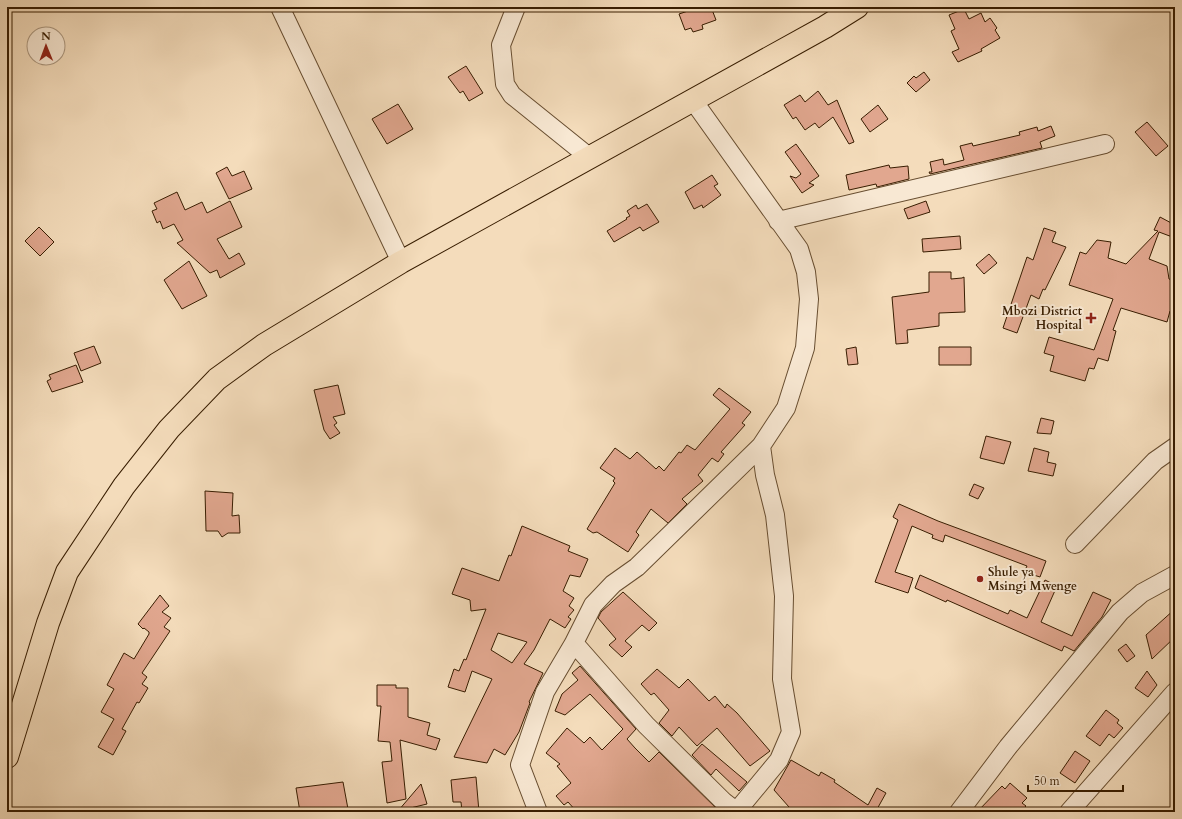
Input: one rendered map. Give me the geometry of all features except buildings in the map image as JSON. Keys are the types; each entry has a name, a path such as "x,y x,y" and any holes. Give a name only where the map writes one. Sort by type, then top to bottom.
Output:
{"highway":[{"path":"7,757 48,623 67,572 128,480 169,429 217,379 264,345 401,262 692,99 825,27 857,7"}],"street":[{"path":"280,7 401,262"},
{"path":"516,7 501,45 505,84 512,95 589,157"},
{"path":"538,812 520,764 545,692 574,643 593,605 612,584 637,567 761,446 786,408 805,348 810,299 806,272 799,249 692,99"},
{"path":"778,221 1105,144"},
{"path":"574,643 646,725 736,812 779,760 791,732 782,678 784,596 775,515 765,475 761,446"},
{"path":"1075,544 1155,461 1175,447"},
{"path":"959,812 1013,741 1120,612 1142,593 1175,575"},
{"path":"1069,812 1175,692"}],"place":[{"name":"Mbozi District Hospital","path":"1091,318"},
{"name":"Shule ya Msingi Mwenge","path":"980,579"}]}
